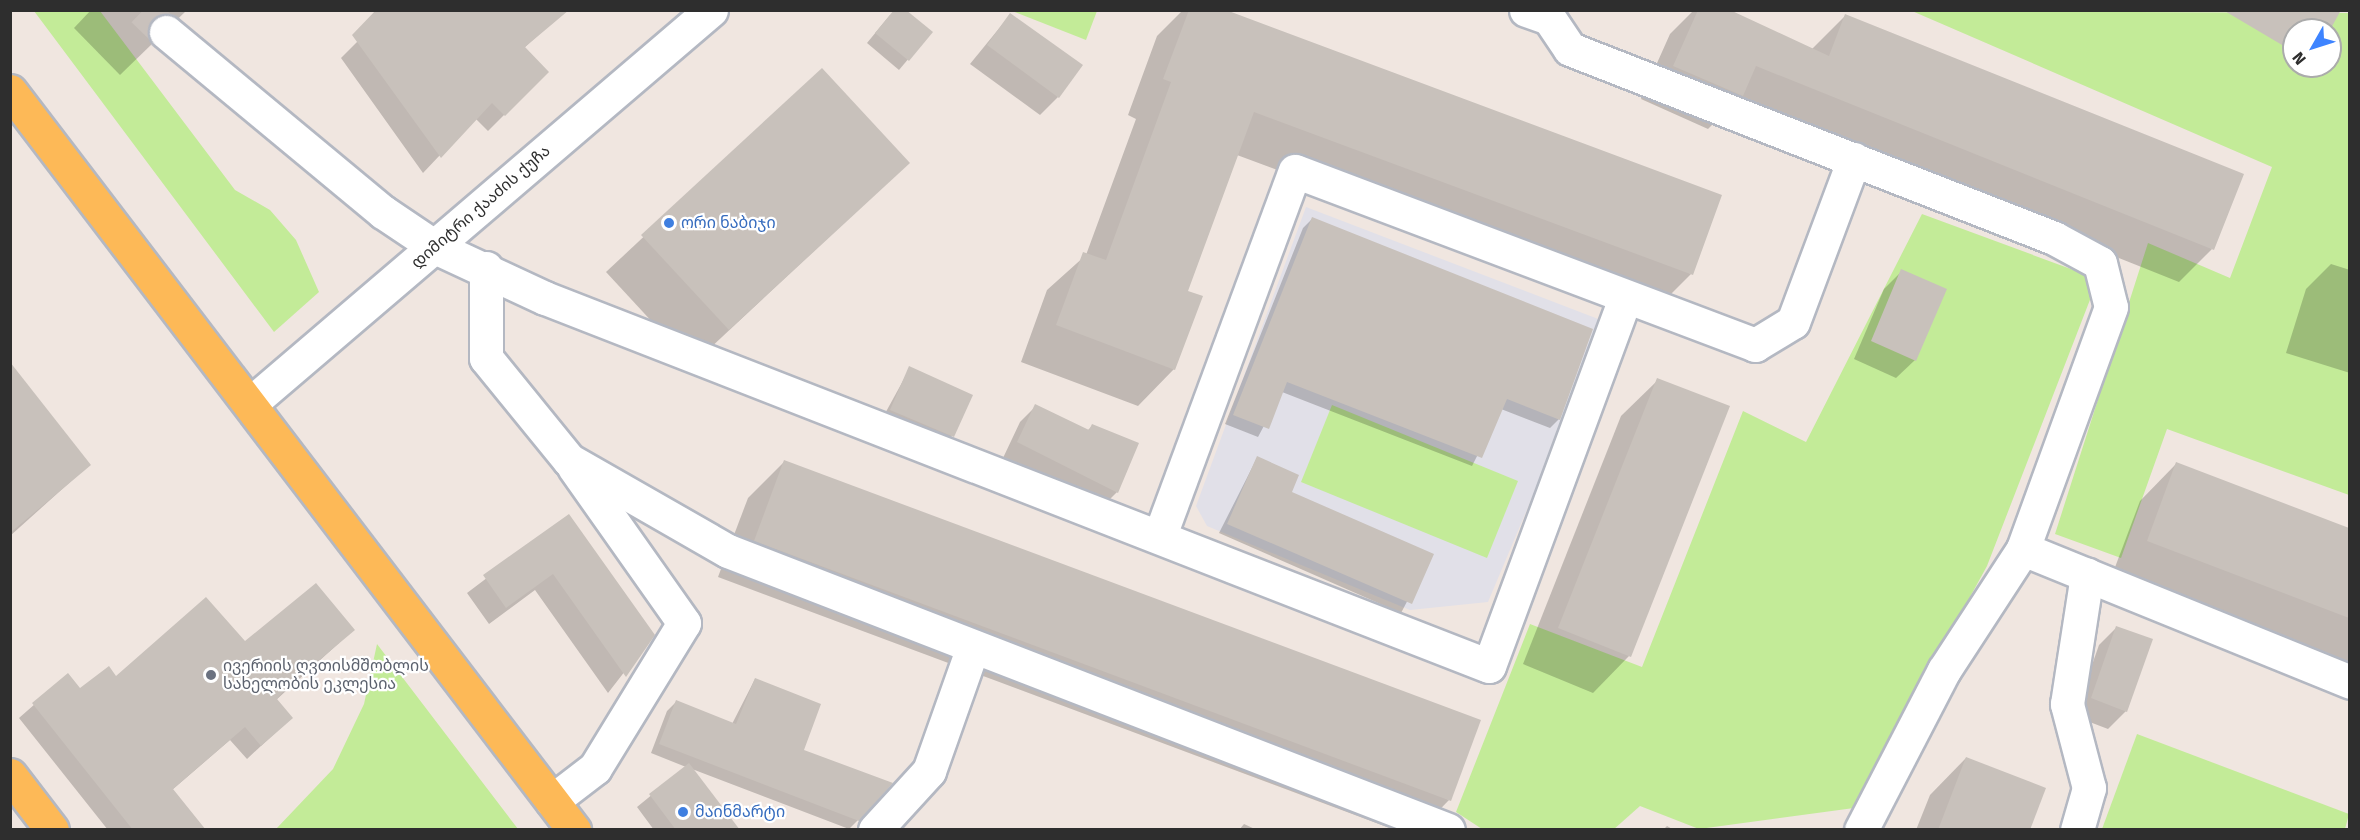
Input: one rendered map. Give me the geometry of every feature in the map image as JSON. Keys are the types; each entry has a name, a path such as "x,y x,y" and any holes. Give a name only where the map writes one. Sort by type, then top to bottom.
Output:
{"main road":[{"path":"10,91 251,403 574,830"},
{"path":"10,775 52,830"}],"street":[{"name":"დიმიტრი ქააძის ქუჩა","path":"251,403 711,10"},
{"path":"1542,13 1570,49 2054,238 2100,262 2111,308 2023,549 1944,670 1861,830"},
{"path":"166,32 383,213 435,247 486,268 545,298 1160,535 1489,666 1625,298"},
{"path":"1160,535 1295,171 1625,298 1755,345 1793,322 1854,159"},
{"path":"486,268 486,358 569,460 684,623 595,768 552,801"},
{"path":"569,460 728,551 1448,830"},
{"path":"2023,549 2349,682"},
{"path":"2077,830 2089,788 2067,704 2087,575"},
{"path":"875,830 929,771 973,647"}],"shaded area":[{"path":"1306,207 1606,322 1488,602 1410,610 1207,526 1196,506"}],"green space":[{"path":"1097,10 1086,40 1012,11"},
{"path":"34,11 100,11 235,190 270,210 296,240 319,292 274,332"},
{"path":"1912,11 2349,13 2349,495 2167,429 2121,558 2055,534 2148,243 2230,278 2272,167"},
{"path":"1922,214 2098,279 1987,566 1854,808 1699,829 1640,806 1613,830 1482,829 1456,812 1530,624 1642,667 1743,411 1806,442"},
{"path":"1332,405 1518,481 1487,558 1301,482"},
{"path":"377,644 518,829 276,829 333,769 364,704"},
{"path":"2137,734 2349,814 2345,829 2102,829"}],"building":[{"path":"376,10 569,10 525,47 549,72 505,116 492,103 441,158 352,35"},
{"path":"894,10 906,10 933,32 909,61 875,33"},
{"path":"1189,10 1226,10 1722,195 1693,275 1254,112 1188,291 1203,296 1175,370 1056,325 1083,252 1106,260 1171,82 1163,79"},
{"path":"1698,10 1730,10 1829,56 1845,14 2244,174 2214,250 1756,66 1743,96 1673,66"},
{"path":"2223,10 2341,10 2337,18 2282,18 2282,45"},
{"path":"1010,13 1083,65 1059,98 987,45"},
{"path":"822,68 910,163 729,330 641,235"},
{"path":"1312,217 1593,329 1560,420 1507,399 1482,458 1287,382 1269,429 1233,415"},
{"path":"1901,269 1947,289 1916,361 1871,341"},
{"path":"10,362 91,465 10,533"},
{"path":"909,366 973,395 954,437 890,410"},
{"path":"1657,378 1730,406 1631,657 1558,628"},
{"path":"1035,404 1089,430 1092,424 1139,443 1118,493 1017,442"},
{"path":"1257,456 1299,475 1292,492 1434,554 1412,604 1227,524"},
{"path":"784,460 1481,720 1451,801 754,541"},
{"path":"2176,462 2349,528 2349,618 2147,541"},
{"path":"569,514 655,635 626,677 553,574 506,608 483,575"},
{"path":"316,583 355,630 286,688 277,699 293,718 261,746 245,727 173,789 206,830 133,830 32,703 68,673 80,688 109,666 116,676 206,597 245,641"},
{"path":"2116,626 2153,639 2127,712 2091,698"},
{"path":"755,678 821,704 804,750 893,783 859,821 659,744 676,700 736,724"},
{"path":"1966,757 2046,788 2030,830 1938,830"},
{"path":"689,763 740,830 676,830 649,794"}],"tunnel":[{"path":"143,10 166,32"}],"place":[{"name":"ორი ნაბიჯი","path":"669,223"},
{"name":"ივერიის ღვთისმშობლის სახელობის ეკლესია","path":"211,675"},
{"name":"მაინმარტი","path":"683,812"}]}
